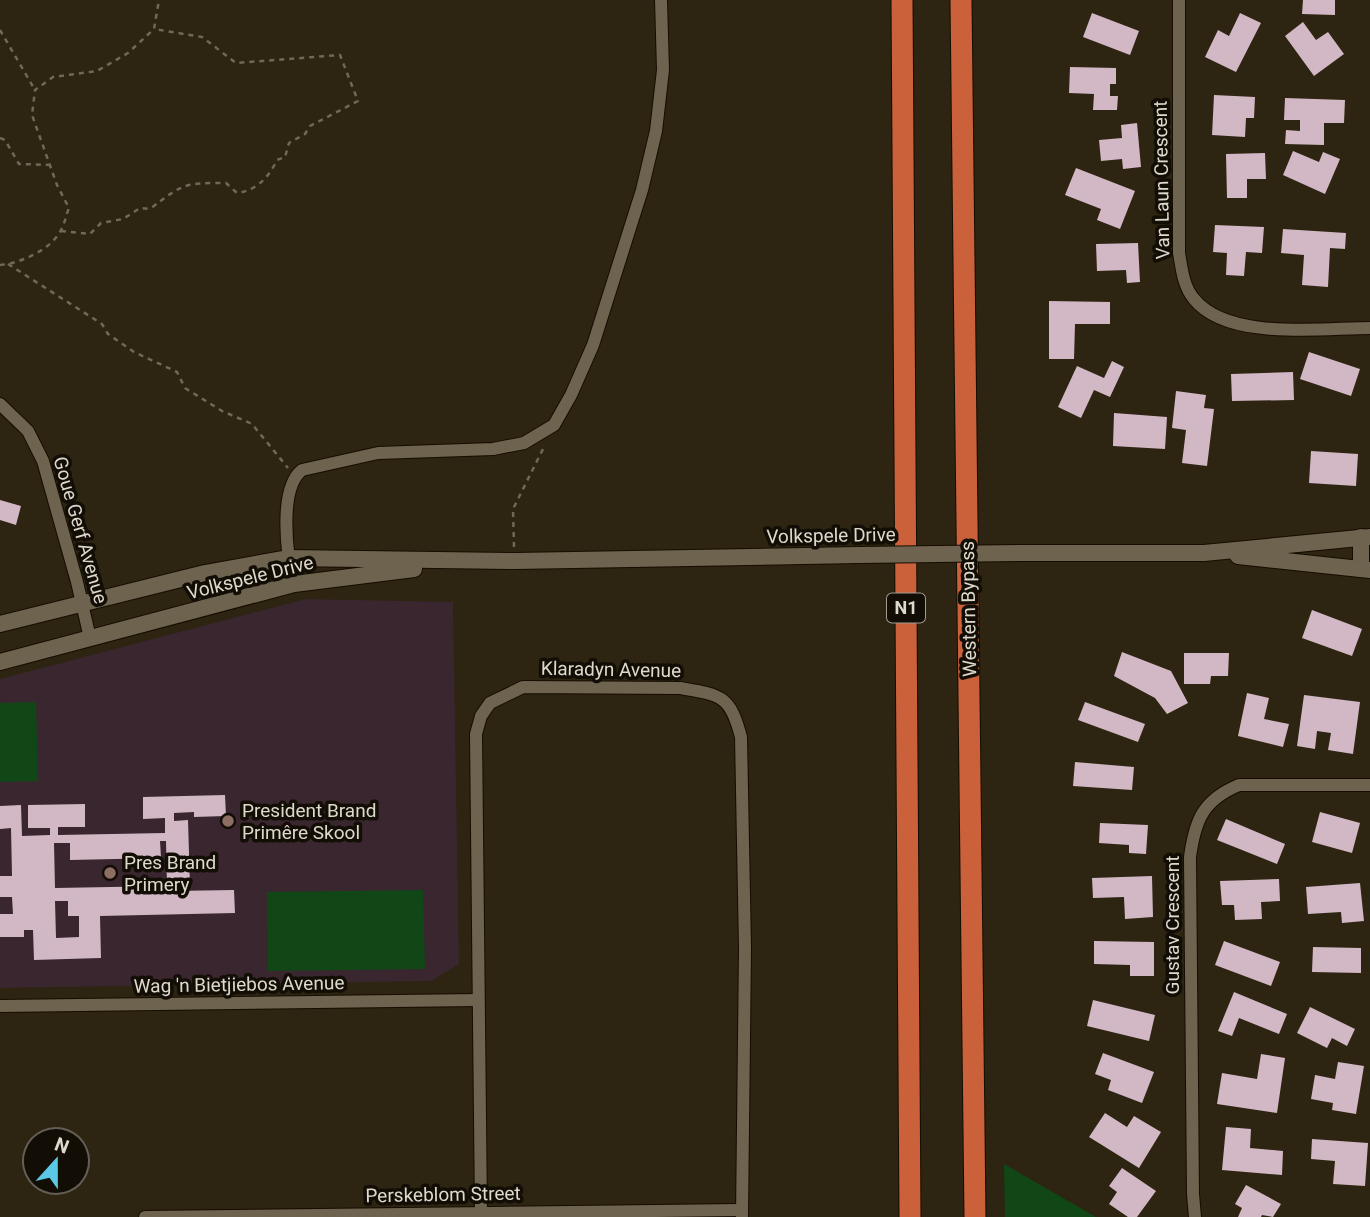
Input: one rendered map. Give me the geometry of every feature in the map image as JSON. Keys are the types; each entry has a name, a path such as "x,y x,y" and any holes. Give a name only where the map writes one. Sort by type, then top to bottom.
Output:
{"highway":[{"name":"N1","path":"902,0 910,1217"},
{"name":"Western Bypass","path":"961,0 975,1217"}],"street":[{"path":"294,584 288,558 289,490 294,476 302,470 378,453 493,449 524,443 554,425 571,395 593,345 642,190 656,131 663,70 661,0"},
{"name":"Van Laun Crescent","path":"1179,0 1179,254 1185,284 1194,299 1208,312 1229,322 1259,329 1370,328"},
{"name":"Goue Gerf Avenue","path":"0,404 28,431 43,461 83,602 90,638"},
{"path":"1365,537 1365,570 1204,553 1365,537"},
{"name":"Volkspele Drive","path":"0,624 205,573 288,558 514,561 1023,552 1204,553"},
{"name":"Volkspele Drive","path":"0,662 294,584 386,571 514,561"},
{"name":"Klaradyn Avenue","path":"481,1213 476,734 481,716 489,703 523,687 680,688 705,692 724,699 735,713 741,737 745,948 742,1213"},
{"name":"Gustav Crescent","path":"1195,1217 1190,857 1194,830 1205,810 1219,794 1239,785 1370,785"},
{"name":"Wag 'n Bietjiebos Avenue","path":"0,1006 478,1000"},
{"name":"Perskeblom Street","path":"145,1217 742,1213"}],"path":[{"path":"35,90 53,77 97,71 128,52 154,29 159,0"},
{"path":"61,231 90,234 101,223 123,219 140,208 150,209 176,189 191,183 226,183 237,193 250,192 272,172 277,160 285,157 289,143 305,134 310,126 358,102 340,55 236,63 202,37 154,29"},
{"path":"0,30 35,90 32,115 69,208 61,231 44,249 0,265"},
{"path":"0,138 5,140 19,164 51,165"},
{"path":"8,264 102,324 108,334 134,352 177,372 186,388 222,411 252,424 294,476"},
{"path":"514,561 513,509 554,425"}],"shaded area":[{"name":"President Brand Primêre Skool","path":"306,599 453,602 459,964 431,981 0,988 0,679"}],"green space":[{"path":"36,702 38,781 0,782 0,703"},
{"path":"423,890 425,969 268,971 267,892"},
{"path":"1004,1164 1096,1217 1005,1217"}],"building":[{"path":"1303,0 1335,0 1335,15 1302,14"},
{"path":"1092,13 1139,31 1130,55 1083,37"},
{"path":"1240,13 1261,23 1236,72 1205,57 1218,30 1229,36"},
{"path":"1303,22 1316,40 1328,32 1344,54 1314,76 1285,36"},
{"path":"1070,67 1116,68 1116,84 1110,84 1110,96 1118,96 1117,110 1093,110 1094,94 1069,93"},
{"path":"1214,95 1255,97 1254,118 1246,118 1245,137 1212,135"},
{"path":"1285,98 1345,100 1344,123 1324,123 1324,145 1285,144 1286,130 1300,131 1300,120 1284,120"},
{"path":"1137,123 1141,167 1123,169 1122,159 1101,161 1099,140 1122,138 1121,125"},
{"path":"1293,151 1319,162 1323,152 1340,159 1325,194 1283,175"},
{"path":"1265,153 1266,179 1247,179 1247,198 1227,198 1226,154"},
{"path":"1076,168 1135,191 1120,229 1097,220 1101,209 1065,195"},
{"path":"1215,225 1264,227 1262,253 1246,252 1244,276 1226,275 1227,253 1213,252"},
{"path":"1283,229 1346,233 1345,249 1330,248 1328,287 1302,285 1304,255 1281,253"},
{"path":"1138,243 1140,282 1127,283 1126,270 1097,271 1096,244"},
{"path":"1049,301 1110,302 1110,324 1075,324 1074,359 1049,359"},
{"path":"1309,352 1360,369 1351,396 1300,379"},
{"path":"1112,361 1124,367 1110,397 1094,390 1081,418 1058,407 1077,366 1104,378"},
{"path":"1293,372 1294,400 1232,401 1231,374"},
{"path":"1176,391 1206,395 1204,408 1214,409 1207,466 1182,463 1186,430 1172,428"},
{"path":"1114,413 1167,417 1165,449 1113,446"},
{"path":"1311,451 1358,454 1356,486 1309,483"},
{"path":"0,500 21,506 16,525 0,520"},
{"path":"1312,610 1362,629 1352,656 1302,638"},
{"path":"1122,652 1171,671 1188,703 1167,714 1155,698 1114,676"},
{"path":"1184,653 1229,653 1228,676 1211,676 1210,684 1184,684"},
{"path":"1247,693 1269,698 1264,719 1289,724 1283,747 1238,736"},
{"path":"1304,695 1360,702 1353,754 1328,750 1331,733 1317,731 1315,749 1297,746"},
{"path":"1085,702 1145,724 1138,742 1078,720"},
{"path":"1075,762 1134,767 1132,790 1073,786"},
{"path":"225,795 226,816 194,817 194,812 174,813 174,821 188,820 190,886 173,886 173,891 234,890 235,913 100,916 101,958 34,960 33,930 24,930 24,937 0,937 0,914 13,914 12,897 0,897 0,876 12,876 11,828 0,829 0,806 21,805 22,836 50,835 50,828 28,828 28,805 85,804 85,827 58,827 58,835 165,833 165,818 143,819 143,797","holes":["160,841 166,841 167,886 55,888 54,843 70,843 70,860 161,858","55,901 68,901 68,916 79,916 79,937 56,938"]},
{"path":"1320,812 1360,823 1352,853 1312,842"},
{"path":"1226,819 1285,844 1277,864 1217,840"},
{"path":"1100,823 1148,825 1146,854 1129,853 1129,845 1099,843"},
{"path":"1152,876 1153,917 1125,919 1124,897 1093,898 1092,878"},
{"path":"1279,879 1280,901 1261,902 1262,919 1235,920 1234,905 1222,905 1220,881"},
{"path":"1360,883 1364,921 1342,923 1341,912 1308,914 1306,887"},
{"path":"1094,941 1154,942 1154,976 1130,976 1130,965 1094,964"},
{"path":"1224,941 1280,962 1271,986 1215,965"},
{"path":"1313,947 1361,948 1361,973 1312,972"},
{"path":"1234,992 1287,1014 1279,1034 1239,1018 1232,1036 1218,1031"},
{"path":"1093,1000 1155,1015 1149,1041 1087,1026"},
{"path":"1310,1007 1355,1029 1347,1046 1332,1038 1327,1048 1297,1033"},
{"path":"1103,1053 1154,1072 1142,1103 1108,1090 1111,1080 1095,1074"},
{"path":"1261,1054 1285,1058 1277,1113 1217,1104 1222,1073 1257,1079"},
{"path":"1338,1062 1364,1066 1356,1114 1332,1110 1333,1103 1311,1099 1315,1075 1335,1079"},
{"path":"1105,1113 1127,1127 1134,1116 1161,1132 1139,1168 1089,1137"},
{"path":"1226,1127 1251,1129 1250,1148 1283,1151 1282,1175 1222,1170"},
{"path":"1312,1139 1368,1143 1365,1186 1333,1184 1335,1161 1311,1159"},
{"path":"1122,1168 1156,1191 1137,1217 1128,1217 1109,1204 1117,1192 1109,1186"},
{"path":"1246,1185 1281,1204 1273,1217 1238,1217 1242,1208 1235,1204"}],"place":[{"name":"President Brand Primêre Skool","path":"228,821"},
{"name":"Pres Brand Primery","path":"110,873"}]}
